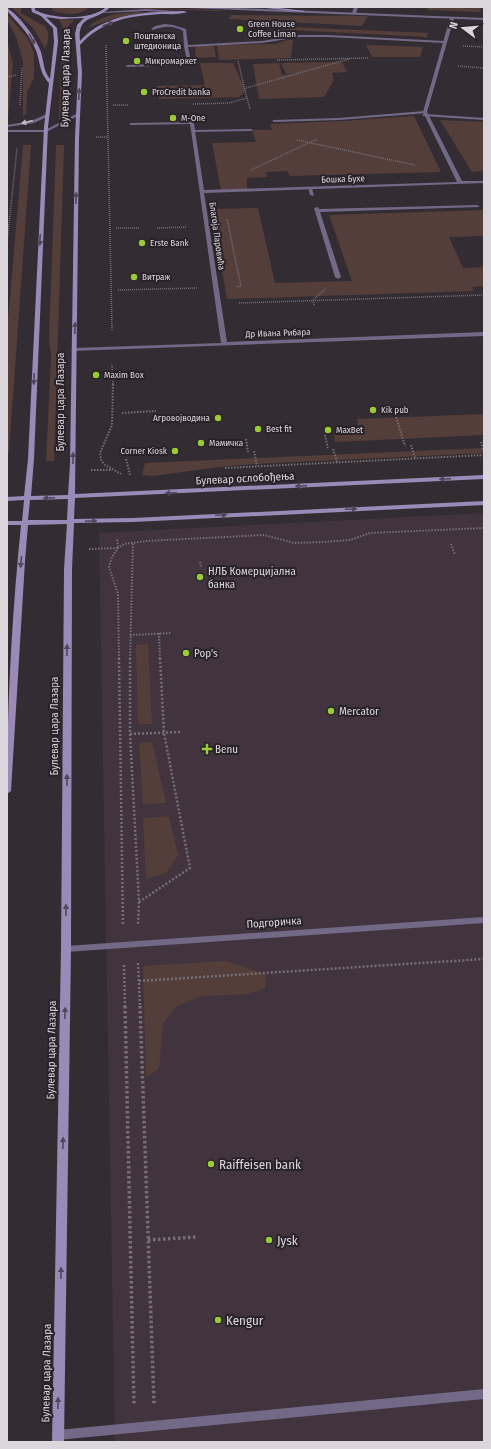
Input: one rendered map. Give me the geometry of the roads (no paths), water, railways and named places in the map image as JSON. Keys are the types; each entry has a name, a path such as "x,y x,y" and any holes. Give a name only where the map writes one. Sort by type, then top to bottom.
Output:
{"main road":[{"name":"Булевар цара Лазара","path":"7,791 20,561 31,459 47,115 56,33 55,28 42,16 33,11 33,7"},
{"path":"42,16 72,18 90,16 104,12 108,7"},
{"path":"258,7 303,11"},
{"path":"7,9 23,26 29,35 39,53 41,71 50,82"},
{"path":"77,46 84,37 92,31 108,23 148,15 184,12"},
{"name":"Булевар цара Лазара","path":"58,1438 66,949 68,569 71,497 80,73 77,28 79,24 90,16"},
{"name":"Булевар ослобођења","path":"7,499 484,477"},
{"path":"7,524 484,503"}],"street":[{"path":"188,7 484,19"},
{"path":"354,13 356,7"},
{"path":"104,12 146,10 312,14 354,13"},
{"path":"452,18 444,42 425,114 460,183"},
{"path":"127,66 186,64 188,61 185,30 182,28 163,26 157,26 153,29"},
{"path":"186,46 256,43 300,36 444,42"},
{"path":"274,121 425,114 484,119"},
{"path":"7,126 32,122 47,115"},
{"path":"7,132 46,131 78,115"},
{"path":"131,124 192,123 193,132 251,130"},
{"name":"Благоја Паровића","path":"193,132 224,344"},
{"name":"Бошка Бухе","path":"202,192 484,182"},
{"path":"310,188 312,195"},
{"path":"338,277 317,209 477,206"},
{"name":"Др Ивана Рибара","path":"74,350 484,334"},
{"name":"Подгоричка","path":"66,949 484,920"},
{"path":"58,1438 134,1428 484,1394"}],"place":[{"name":"Green House Coffee Liman","path":"240,29"},
{"name":"Поштанска штедионица","path":"126,41"},
{"name":"Микромаркет","path":"137,61"},
{"name":"ProCredit banka","path":"144,92"},
{"name":"M-One","path":"173,118"},
{"name":"Erste Bank","path":"142,243"},
{"name":"Витраж","path":"134,277"},
{"name":"Maxim Box","path":"96,375"},
{"name":"Kik pub","path":"373,410"},
{"name":"Агровојводина","path":"218,418"},
{"name":"Best fit","path":"258,429"},
{"name":"MaxBet","path":"328,430"},
{"name":"Мамичка","path":"201,443"},
{"name":"Corner Kiosk","path":"175,451"},
{"name":"НЛБ Комерцијална банка","path":"200,577"},
{"name":"Pop's","path":"186,653"},
{"name":"Mercator","path":"331,711"},
{"name":"Benu","path":"207,749"},
{"name":"Raiffeisen bank","path":"211,1164"},
{"name":"Jysk","path":"269,1240"},
{"name":"Kengur","path":"218,1320"}]}
